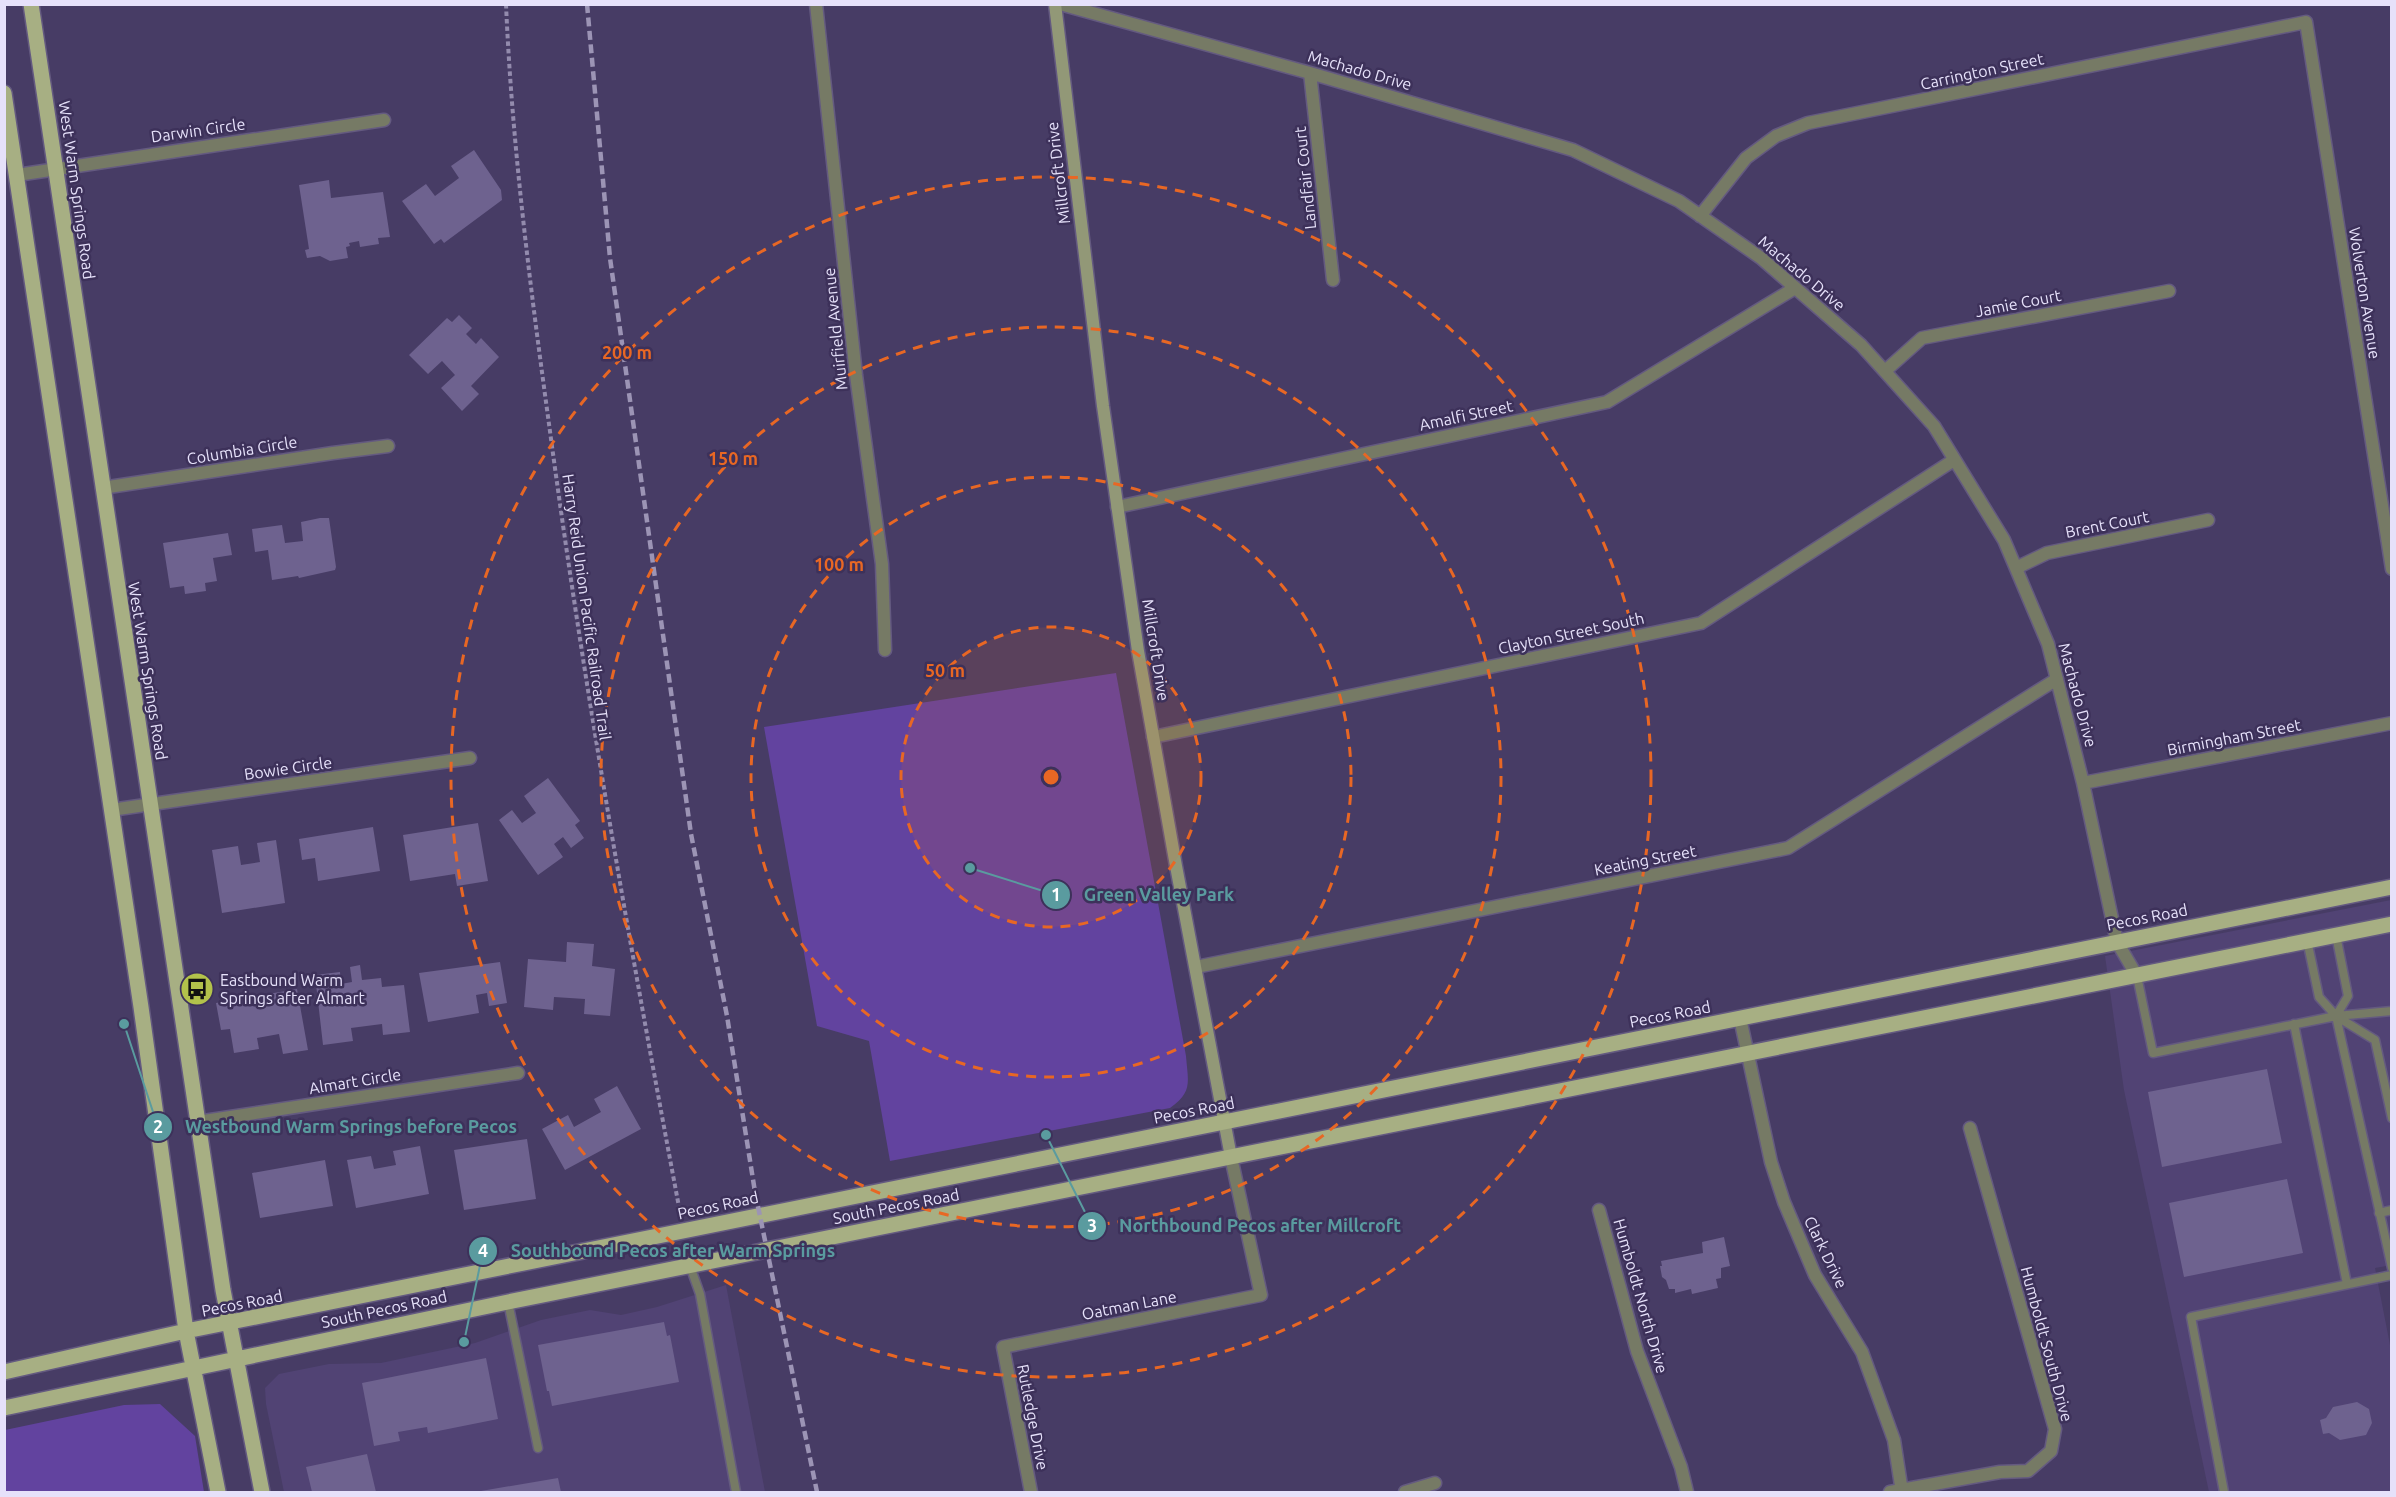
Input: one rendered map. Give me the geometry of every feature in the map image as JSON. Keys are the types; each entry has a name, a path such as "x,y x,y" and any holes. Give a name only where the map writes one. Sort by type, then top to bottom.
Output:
{"main road":[{"name":"West Warm Springs Road","path":"31,4 231,1342 262,1492"},
{"path":"4,93 140,995 186,1331 218,1492"},
{"name":"Pecos Road","path":"4,1372 186,1331 2391,887"},
{"path":"1747,1053 2391,924"},
{"name":"South Pecos Road","path":"4,1408 508,1302 1747,1053"}],"street":[{"name":"Muirfield Avenue","path":"816,4 856,375 882,564 885,650"},
{"name":"Millcroft Drive","path":"1055,4 1117,507 1153,737 1231,1157 1261,1295"},
{"name":"Machado Drive","path":"1060,4 1310,73 1573,150 1679,201 1761,258 1861,345 1934,426 2004,540 2048,644 2083,783 2117,942 2137,976"},
{"name":"Carrington Street","path":"1700,216 1746,158 1776,136 1808,123 2306,22"},
{"name":"Wolverton Avenue","path":"2306,22 2391,569"},
{"name":"Landfair Court","path":"1310,73 1333,280"},
{"name":"Darwin Circle","path":"17,175 384,120"},
{"name":"Amalfi Street","path":"1117,507 1607,402 1795,288"},
{"name":"Jamie Court","path":"1885,371 1923,338 2169,291"},
{"name":"Columbia Circle","path":"102,488 388,446"},
{"name":"Clayton Street South","path":"1153,737 1701,623 1954,460"},
{"name":"Brent Court","path":"2016,568 2047,553 2208,520"},
{"name":"Keating Street","path":"1196,967 1788,848 2057,679"},
{"name":"Birmingham Street","path":"2083,783 2391,723"},
{"name":"Bowie Circle","path":"111,810 470,758"},
{"name":"Clark Drive","path":"1740,1018 1772,1162 1784,1202 1815,1275 1862,1352 1894,1440 1898,1492"},
{"name":"Almart Circle","path":"197,1122 518,1074"},
{"name":"Humboldt South Drive","path":"1898,1492 2000,1472 2028,1471 2051,1451 2055,1429 1970,1128"},
{"name":"Humboldt North Drive","path":"1599,1210 1637,1351 1681,1467 1687,1492"},
{"name":"Oatman Lane","path":"1003,1347 1261,1295"},
{"name":"Rutledge Drive","path":"1003,1347 1031,1492"},
{"path":"1405,1492 1435,1483"}],"lane":[{"path":"2336,935 2348,996 2336,1016 2391,1268"},
{"path":"2307,940 2319,998 2336,1016 2375,1040 2391,1118"},
{"path":"2137,976 2153,1053 2336,1016 2391,1011"},
{"path":"2294,1024 2347,1284"},
{"path":"2379,1212 2391,1210"},
{"path":"690,1266 699,1294 736,1492"},
{"path":"2224,1492 2192,1317 2391,1275"},
{"path":"508,1302 538,1448"}],"path":[{"name":"Harry Reid Union Pacific Railroad Trail","path":"506,4 514,129 561,518 613,854 679,1207"}],"shaded area":[{"path":"1116,673 1186,1056 1188,1080 1186,1091 1170,1108 890,1161 869,1041 817,1026 764,727"},
{"path":"2391,900 2392,1265 2375,1268 2391,1350 2391,1492 2209,1492 2124,1090 2105,956"},
{"path":"726,1285 765,1492 284,1492 266,1404 265,1388 279,1374 329,1364 381,1363 475,1343 541,1320 590,1310 621,1315 657,1307"},
{"path":"160,1404 195,1436 204,1492 5,1492 5,1430 124,1405"}],"building":[{"path":"474,150 501,190 502,200 444,243 441,239 434,244 402,201 426,184 435,196 459,178 451,166"},
{"path":"329,180 331,198 383,192 390,237 378,238 379,244 360,247 359,241 349,243 350,246 346,247 348,258 330,261 320,256 307,258 305,250 309,249 299,185"},
{"path":"459,315 472,328 466,334 476,344 481,338 499,357 471,386 479,394 462,411 441,388 455,375 442,361 428,374 409,355 447,318 452,322"},
{"path":"329,518 335,570 299,578 298,576 272,580 268,550 255,552 252,529 282,525 285,543 303,541 301,522"},
{"path":"228,533 232,555 213,558 217,581 205,583 206,591 185,594 184,586 170,588 163,543"},
{"path":"548,778 580,821 575,825 584,838 571,848 563,837 554,844 563,857 538,875 499,820 512,810 522,823 536,813 524,796"},
{"path":"478,823 488,881 457,886 455,874 410,881 403,835"},
{"path":"373,827 380,871 318,881 315,858 302,860 299,839"},
{"path":"276,840 285,903 222,913 212,850 238,846 241,865 260,862 257,843"},
{"path":"567,942 594,944 592,966 615,969 610,1016 584,1014 585,999 554,997 553,1010 524,1007 528,959 566,962"},
{"path":"500,962 507,1003 489,1006 487,993 476,995 479,1013 428,1022 419,973"},
{"path":"360,965 362,980 381,978 382,987 404,985 410,1032 383,1035 382,1024 351,1028 353,1041 323,1045 315,975 340,972 341,984 352,982 350,967"},
{"path":"297,989 308,1050 283,1054 279,1034 257,1038 259,1049 234,1053 230,1029 221,1030 216,1003"},
{"path":"2267,1069 2282,1143 2162,1167 2148,1092"},
{"path":"617,1086 641,1129 565,1170 542,1129 568,1115 574,1127 601,1112 594,1099"},
{"path":"527,1139 536,1199 464,1210 454,1150"},
{"path":"420,1146 429,1194 356,1208 347,1160 371,1156 374,1169 396,1165 393,1151"},
{"path":"325,1160 333,1206 260,1218 252,1173"},
{"path":"2287,1179 2303,1253 2184,1277 2169,1203"},
{"path":"1724,1237 1730,1266 1721,1268 1721,1278 1716,1279 1718,1288 1692,1294 1691,1289 1675,1293 1675,1289 1669,1289 1666,1280 1662,1277 1661,1261 1703,1253 1702,1242"},
{"path":"664,1322 667,1336 670,1335 679,1382 552,1406 538,1345"},
{"path":"486,1358 498,1419 428,1433 427,1427 398,1432 400,1441 374,1446 362,1383"},
{"path":"2357,1402 2369,1409 2372,1423 2366,1435 2340,1440 2329,1433 2323,1434 2320,1420 2326,1418 2333,1407"},
{"path":"367,1454 376,1492 312,1492 306,1467"},
{"path":"558,1478 561,1492 481,1492 481,1491"}],"railway":[{"path":"587,4 610,258 691,834 727,1016 755,1192 817,1492"}],"place":[{"name":"Green Valley Park","path":"970,868"},
{"name":"Eastbound Warm Springs after Almart","path":"197,989"},
{"name":"Westbound Warm Springs before Pecos","path":"124,1024"},
{"name":"Northbound Pecos after Millcroft","path":"1046,1135"},
{"name":"Southbound Pecos after Warm Springs","path":"464,1342"}]}
